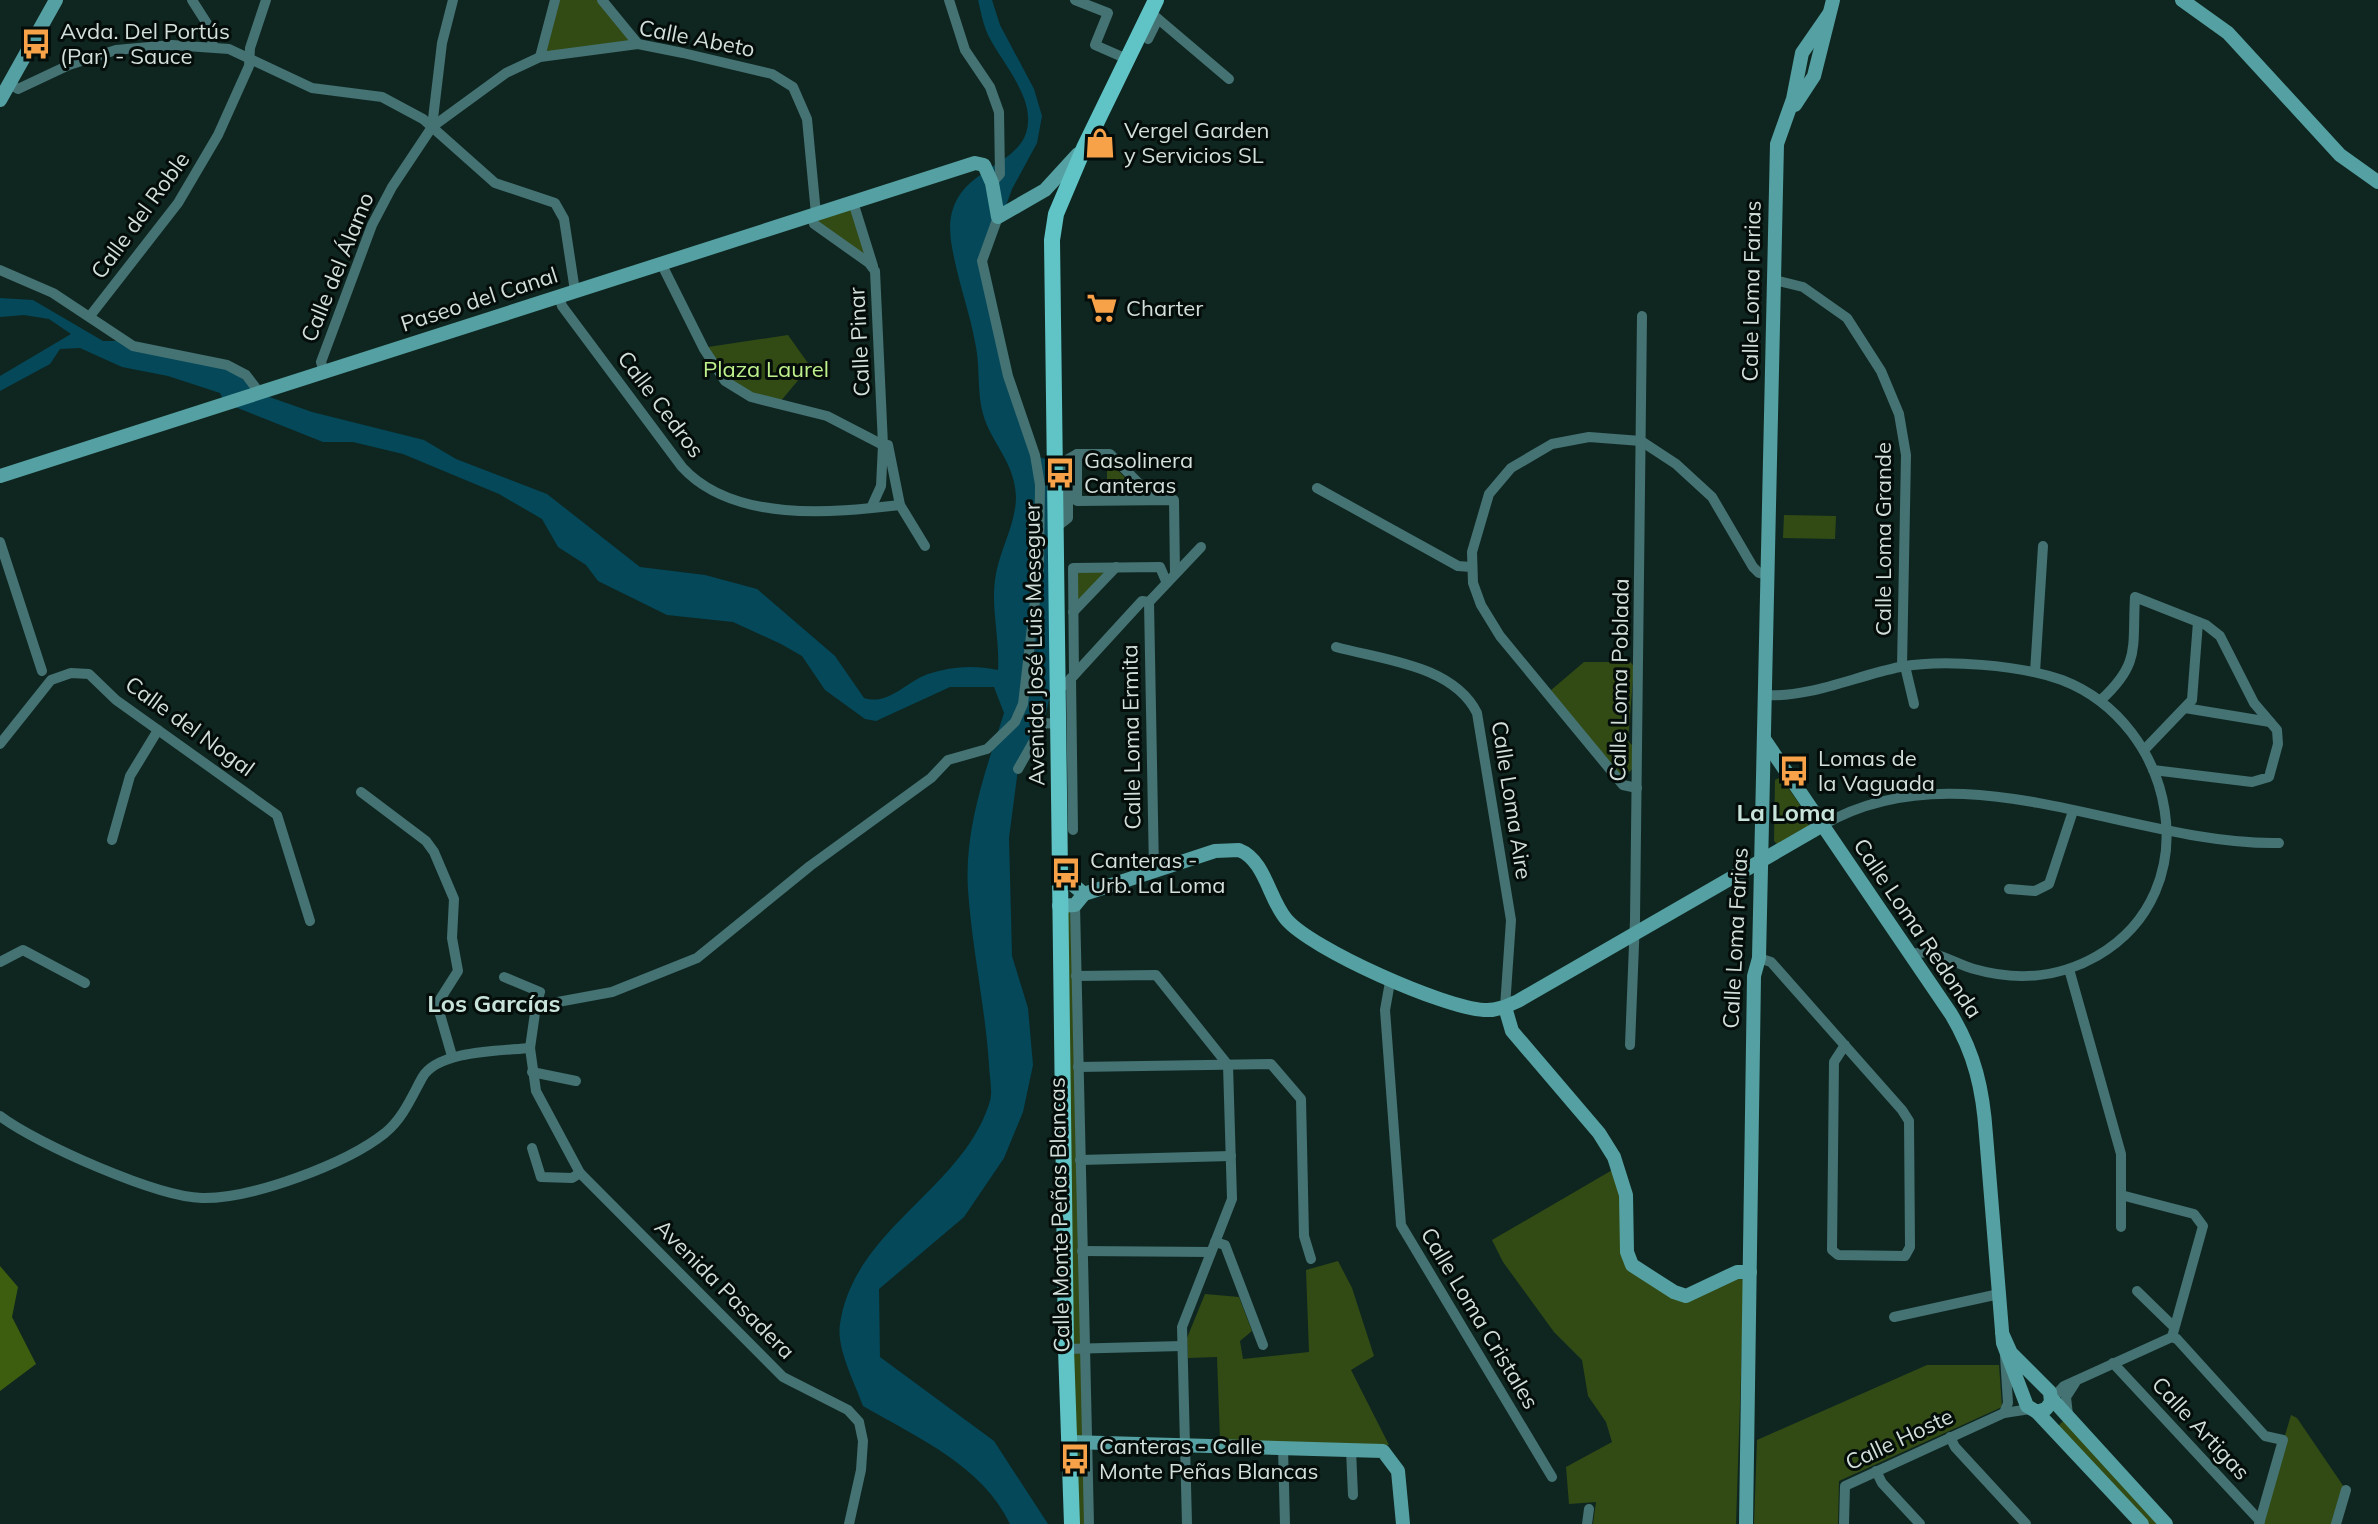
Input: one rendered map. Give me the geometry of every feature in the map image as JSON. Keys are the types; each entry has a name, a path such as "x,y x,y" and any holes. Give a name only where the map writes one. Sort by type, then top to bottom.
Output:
{"main road":[{"name":"Avenida José Luis Meseguer","path":"1073,901 1058,879 1057,724 1067,679 1054,529 1052,240 1056,214 1084,148 1154,7"},
{"name":"Calle Monte Peñas Blancas","path":"1072,1524 1077,1441 1066,1349 1073,901"}],"street":[{"path":"0,100 56,0"},
{"path":"192,0 213,33 212,47"},
{"name":"Calle del Roble","path":"90,316 178,203 218,135 251,57 266,0"},
{"name":"Calle del Álamo","path":"324,372 321,362 372,225 392,187 432,127 442,43 453,0"},
{"path":"540,57 555,0"},
{"path":"602,0 638,44"},
{"path":"504,977 540,992 536,1006 602,994 697,958 810,866 931,778 948,760 987,749 1019,715 1023,704 1039,566 1040,485 1035,455 1008,376 982,261 998,217 992,183 1000,174 999,112 990,87 965,50 949,0"},
{"path":"1075,0 1108,13 1095,45 1127,59"},
{"path":"2182,0 2228,33 2340,155 2378,182"},
{"path":"1148,39 1154,7"},
{"path":"1154,7 1229,79"},
{"name":"Calle Loma Farias","path":"1746,1524 1754,976 1759,958 1777,144 1802,53 1831,7"},
{"name":"Calle Abeto","path":"432,127 506,73 540,57 638,44 766,72 786,80 805,110 814,214"},
{"path":"10,84 18,89 69,65 116,50 152,46 212,47 251,57 312,88 382,97 432,127 495,183 550,200 558,207 575,291"},
{"path":"998,217 1045,190 1084,148"},
{"name":"Paseo del Canal","path":"0,476 971,164 984,165 992,183"},
{"name":"Calle Pinar","path":"853,202 875,271 883,445 881,486 871,508"},
{"name":"Calle Pinar","path":"814,214 814,224 869,263 875,271"},
{"path":"661,263 704,349 725,381 751,397 827,416 883,445"},
{"path":"0,270 53,293 141,349 227,365 246,375 259,392"},
{"name":"Calle Loma Grande","path":"1774,280 1803,287 1847,318 1875,360 1899,414 1906,455 1904,666 1914,704"},
{"name":"Calle Cedros","path":"559,296 562,306 682,467 699,483 729,497 764,505 845,511 900,505"},
{"name":"Calle Loma Poblada","path":"1630,1045 1637,788 1642,316"},
{"name":"Calle Pinar","path":"883,411 900,505 925,546"},
{"path":"1637,788 1623,785 1500,636 1476,592 1471,567 1473,542 1484,504 1494,485 1521,460 1541,448 1571,439 1641,441 1697,481 1725,515 1755,570 1767,575"},
{"path":"1072,456 1110,454 1155,500"},
{"path":"1054,529 1068,518 1072,456"},
{"path":"1072,456 1077,501 1174,500 1175,573"},
{"path":"1317,488 1456,565 1471,567"},
{"path":"0,542 42,671"},
{"path":"2035,672 2043,546"},
{"path":"1067,679 1142,601 1149,602 1201,547"},
{"path":"1073,612 1116,567"},
{"path":"1073,830 1067,679 1073,568 1160,567 1166,581"},
{"path":"2101,700 2123,678 2131,664 2135,597 2198,622 2220,636 2254,703 2279,739 2266,780 2252,782 2153,770"},
{"name":"Calle Loma Ermita","path":"1149,602 1154,871"},
{"path":"2145,749 2185,708 2193,695 2198,622"},
{"name":"Calle Loma Aire","path":"1336,647 1444,678 1461,689 1477,713 1511,920 1505,1007"},
{"path":"1764,695 1785,697 1904,666 1966,665 2035,672 2072,685 2101,700 2126,723 2145,749 2164,801 2166,831 2160,875 2141,914 2105,951 2069,969 2038,976 2011,976 1975,969 1929,953 1911,955"},
{"name":"Calle del Nogal","path":"0,744 20,723 45,686 59,675 71,673 95,678 116,700 277,815 288,840 310,921"},
{"path":"2185,708 2270,722"},
{"path":"1018,769 1044,723 1057,724"},
{"path":"112,840 130,776 158,730"},
{"name":"Calle Loma Redonda","path":"1764,739 1960,1028 1978,1071 2003,1338 2009,1360 2030,1405 2142,1524"},
{"path":"1763,781 1765,769 1772,764 1786,771"},
{"path":"361,792 426,841 454,899 452,938 458,971 437,1004 452,1056"},
{"path":"1058,879 1066,879 1073,901 1224,849 1245,852 1291,925 1390,982 1474,1009 1505,1007 1823,825 1883,804 1959,793 2001,796 2166,831 2232,842 2279,843"},
{"path":"2009,889 2035,891 2049,884 2073,811"},
{"name":"Calle Monte Peñas Blancas","path":"1073,901 1084,1348 1077,1441 1089,1524"},
{"path":"0,962 23,950 85,983"},
{"path":"1759,958 1771,962 1845,1045 1902,1110 1911,1126 1910,1247 1905,1256 1840,1255 1832,1250 1834,1062 1845,1045"},
{"path":"2069,969 2121,1154 2121,1227"},
{"path":"1076,976 1156,975 1228,1065 1232,1199 1182,1327 1187,1524"},
{"name":"Calle Loma Cristales","path":"1390,982 1385,1010 1401,1225 1552,1477"},
{"name":"Avenida Pasadera","path":"536,1006 530,1048 536,1091 580,1173 783,1377 855,1416 863,1441 861,1470 849,1524"},
{"path":"1505,1007 1512,1031 1599,1133 1614,1157 1626,1195 1627,1252 1632,1265 1686,1296 1737,1272 1750,1272"},
{"path":"0,1116 37,1141 166,1191 199,1198 239,1195 299,1176 371,1142 403,1114 423,1075 452,1056 530,1048"},
{"path":"1078,1067 1271,1064 1301,1099 1304,1236 1311,1259"},
{"path":"532,1072 576,1081"},
{"path":"532,1148 541,1177 572,1178 580,1173"},
{"path":"1080,1160 1231,1156"},
{"path":"2064,1386 2030,1387 2030,1405 2048,1407 2064,1386 2173,1332 2203,1226 2194,1214 2121,1195"},
{"path":"1082,1251 1225,1245 1263,1345"},
{"path":"2137,1291 2265,1436 2283,1440 2259,1522"},
{"path":"1894,1317 1999,1294"},
{"path":"1066,1349 1182,1346"},
{"path":"2009,1360 2043,1385 2070,1421 2166,1524"},
{"path":"2004,1413 2008,1403 2009,1360"},
{"name":"Calle Artigas","path":"2113,1363 2259,1522"},
{"path":"2070,1421 2067,1394 2085,1376"},
{"name":"Calle Hoste","path":"1844,1524 1845,1486 2004,1413 2030,1405"},
{"path":"1950,1437 1955,1447 2026,1524"},
{"path":"1077,1441 1383,1451 1398,1471 1403,1524"},
{"path":"1283,1448 1285,1524"},
{"path":"1351,1450 1353,1495"},
{"path":"1876,1471 1882,1483 1920,1524"},
{"path":"2336,1524 2346,1490"},
{"path":"1587,1524 1589,1509"}],"green space":[{"path":"555,0 602,0 638,44 540,57"},
{"path":"853,202 875,271 811,215"},
{"name":"Plaza Laurel","path":"788,335 810,366 780,402 733,387 708,347"},
{"path":"1107,460 1138,490 1135,494 1107,494"},
{"path":"1784,515 1836,516 1835,539 1783,538"},
{"path":"1116,567 1073,612 1073,568"},
{"path":"1584,662 1630,662 1634,666 1628,741 1632,745 1632,769 1628,774 1620,775 1550,691"},
{"path":"1781,777 1810,820 1808,826 1777,844 1774,841 1775,780"},
{"path":"1075,905 1089,1524 1072,1524 1059,906"},
{"path":"1614,1169 1618,1175 1623,1252 1672,1295 1735,1277 1742,1278 1744,1283 1736,1524 1593,1524 1596,1502 1569,1504 1566,1467 1612,1442 1606,1422 1588,1396 1582,1360 1554,1332 1503,1262 1492,1240"},
{"path":"1338,1261 1352,1288 1374,1356 1351,1370 1389,1445 1220,1440 1217,1357 1188,1358 1187,1338 1205,1294 1239,1297 1252,1331 1240,1341 1243,1359 1309,1352 1306,1270"},
{"path":"0,1266 18,1287 12,1317 36,1364 0,1391"},
{"path":"1927,1365 1999,1365 2002,1407 1839,1481 1838,1524 1754,1524 1757,1440"},
{"path":"2291,1415 2297,1418 2346,1490 2336,1524 2259,1524"},
{"path":"2064,1420 2166,1524 2142,1524 2056,1428"}],"water":[{"path":"978,0 992,0 1000,25 1034,89 1042,116 1037,143 1012,189 986,261 1011,374 1039,457 1048,460 1052,685 1044,723 1018,769 1009,838 1012,956 1028,1008 1033,1065 1023,1112 1004,1158 964,1217 879,1289 880,1357 994,1441 1048,1524 1010,1524 998,1503 965,1469 925,1441 863,1406 843,1354 840,1333 849,1290 866,1261 887,1234 958,1159 977,1132 990,1101 987,1042 970,912 968,867 969,844 978,800 1004,713 994,687 950,687 876,721 865,719 825,690 802,656 733,622 667,615 598,581 586,565 558,547 542,519 499,494 403,454 353,442 323,442 225,403 220,393 168,376 122,367 80,348 60,349 50,364 0,391 0,376 71,334 49,319 24,315 0,317 0,298 33,300 103,341 125,341 227,365 258,393 312,412 424,440 456,459 547,494 640,567 705,575 757,589 835,656 864,698 881,699 928,674 946,669 972,667 998,670 995,580 1013,518 1015,485 981,406 976,347 951,241 951,216 959,197 970,183 1014,151 1024,139 1028,122 1024,99 988,35"}],"place":[{"name":"Avda. Del Portús (Par) - Sauce","path":"36,44"},
{"name":"Vergel Garden y Servicios SL","path":"1100,143"},
{"name":"Charter","path":"1102,308"},
{"name":"Gasolinera Canteras","path":"1060,473"},
{"name":"Lomas de la Vaguada","path":"1794,771"},
{"name":"Canteras - Urb. La Loma","path":"1066,873"},
{"name":"Canteras - Calle Monte Peñas Blancas","path":"1075,1459"}],"district":[{"name":"La Loma","path":"1786,813"},
{"name":"Los Garcías","path":"494,1004"}]}
